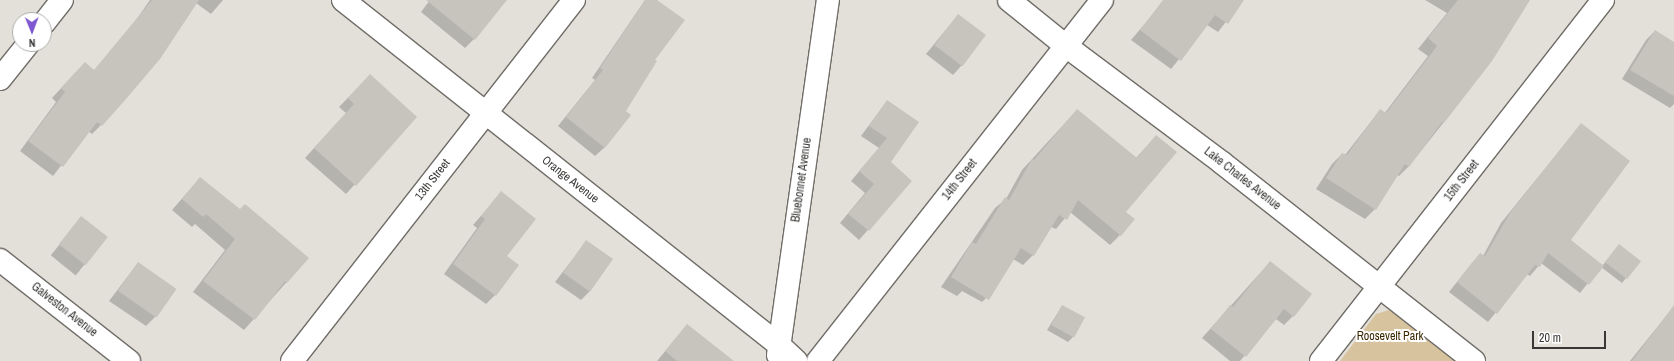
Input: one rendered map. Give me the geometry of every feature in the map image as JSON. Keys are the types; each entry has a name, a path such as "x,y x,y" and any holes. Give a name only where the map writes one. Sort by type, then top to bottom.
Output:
{"street":[{"path":"52,13 62,0"},
{"name":"Orange Avenue","path":"343,0 486,113 778,352 796,361"},
{"name":"13th Street","path":"292,361 574,0"},
{"name":"Bluebonnet Avenue","path":"778,352 828,0"},
{"name":"Lake Charles Avenue","path":"1009,0 1066,46 1221,162 1474,361"},
{"name":"14th Street","path":"818,361 1102,0"},
{"name":"15th Street","path":"1321,361 1603,0"},
{"path":"0,79 22,52"},
{"name":"Galveston Avenue","path":"0,260 128,361"}],"green space":[{"name":"Roosevelt Park","path":"1389,310 1397,312 1458,361 1340,361 1376,314"}],"building":[{"path":"152,0 199,0 160,59 102,126 97,122 63,167 28,141 65,92 61,88 85,62 94,70"},
{"path":"426,0 507,0 475,40"},
{"path":"645,0 657,0 685,20 655,60 657,61 626,111 631,115 605,148 566,117 603,70 600,68"},
{"path":"1163,0 1244,0 1228,24 1215,15 1181,61 1140,30"},
{"path":"1458,0 1530,0 1492,61 1444,123 1442,122 1409,167 1405,164 1376,210 1326,178 1342,153 1347,155 1380,109 1386,113 1437,46 1428,38"},
{"path":"958,14 986,35 962,66 935,45"},
{"path":"1655,30 1674,42 1674,96 1630,70"},
{"path":"370,74 417,117 356,186 314,148 354,104 348,98"},
{"path":"887,100 919,122 891,162 912,181 869,231 848,214 874,184 859,171 887,138 869,126"},
{"path":"1077,109 1137,158 1156,135 1177,152 1126,212 1135,219 1121,236 1078,200 1067,220 1059,215 1034,256 1021,248 989,300 951,277 972,242 976,244 1005,197 1009,200 1032,159 1034,160"},
{"path":"1581,123 1630,161 1571,240 1604,266 1589,285 1548,253 1540,267 1535,265 1497,314 1457,282 1480,253 1485,256 1510,213"},
{"path":"200,177 240,209 245,204 309,258 287,283 285,281 255,320 203,281 235,239 206,214 203,217 182,199"},
{"path":"501,191 536,219 507,256 519,265 496,296 453,264 485,219 481,216"},
{"path":"81,216 108,237 86,265 59,244"},
{"path":"586,240 613,259 590,292 563,273"},
{"path":"1619,244 1641,261 1627,279 1605,262"},
{"path":"1270,261 1312,294 1294,317 1284,309 1246,357 1211,329 1230,305 1233,307"},
{"path":"138,262 177,289 156,318 118,291"},
{"path":"1062,305 1085,317 1074,338 1051,325"},
{"path":"1674,305 1674,361 1632,361"},
{"path":"687,324 734,361 677,361 665,351"}]}
